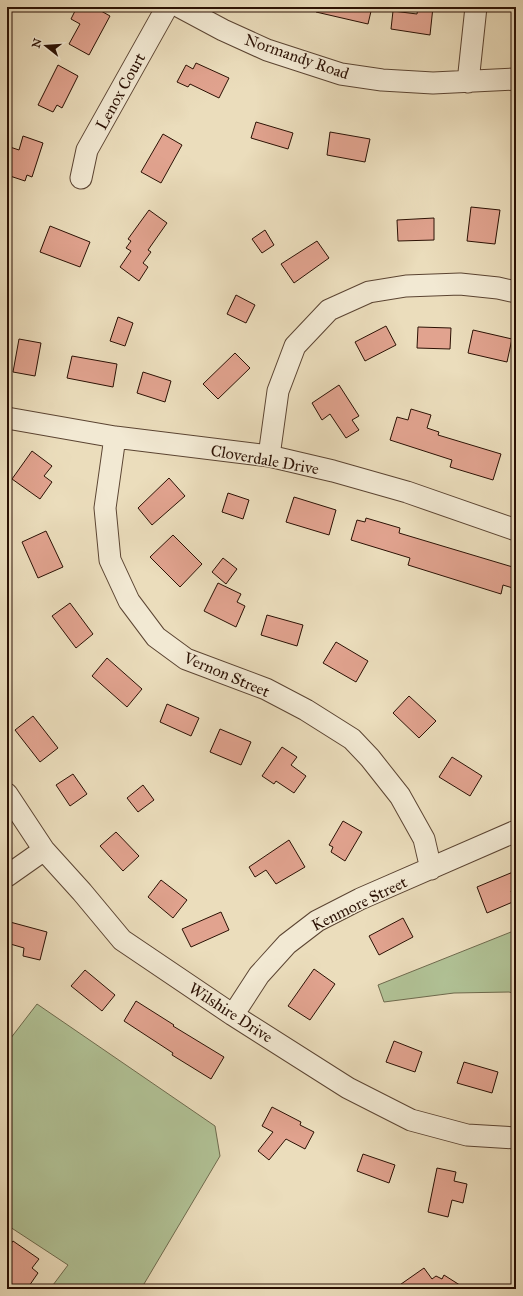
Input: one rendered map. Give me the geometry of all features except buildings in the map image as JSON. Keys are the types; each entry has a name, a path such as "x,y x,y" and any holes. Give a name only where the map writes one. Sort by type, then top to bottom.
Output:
{"street":[{"name":"Lenox Court","path":"81,178 87,150 167,7"},
{"name":"Normandy Road","path":"180,7 223,30 267,50 341,74 382,80 433,83 516,79"},
{"path":"468,82 476,7"},
{"path":"269,456 278,391 295,346 329,310 368,292 406,286 460,284 498,288 516,292"},
{"name":"Cloverdale Drive","path":"7,418 115,437 269,456 333,471 407,492 516,530"},
{"name":"Vernon Street","path":"115,437 105,508 110,560 129,601 156,637 186,659 266,690 306,710 352,739 370,758 400,796 424,839 431,869"},
{"name":"Wilshire Drive","path":"7,794 44,850 82,892 122,940 233,1015 348,1088 411,1120 467,1135 516,1138"},
{"name":"Kenmore Street","path":"233,1015 260,975 287,944 317,921 360,899 516,831"},
{"path":"7,876 44,850"}],"green space":[{"path":"516,930 516,994 509,992 454,993 384,1002 378,985"},
{"path":"37,1004 215,1126 220,1156 141,1289 50,1289 68,1265 7,1225 7,1043"}]}
